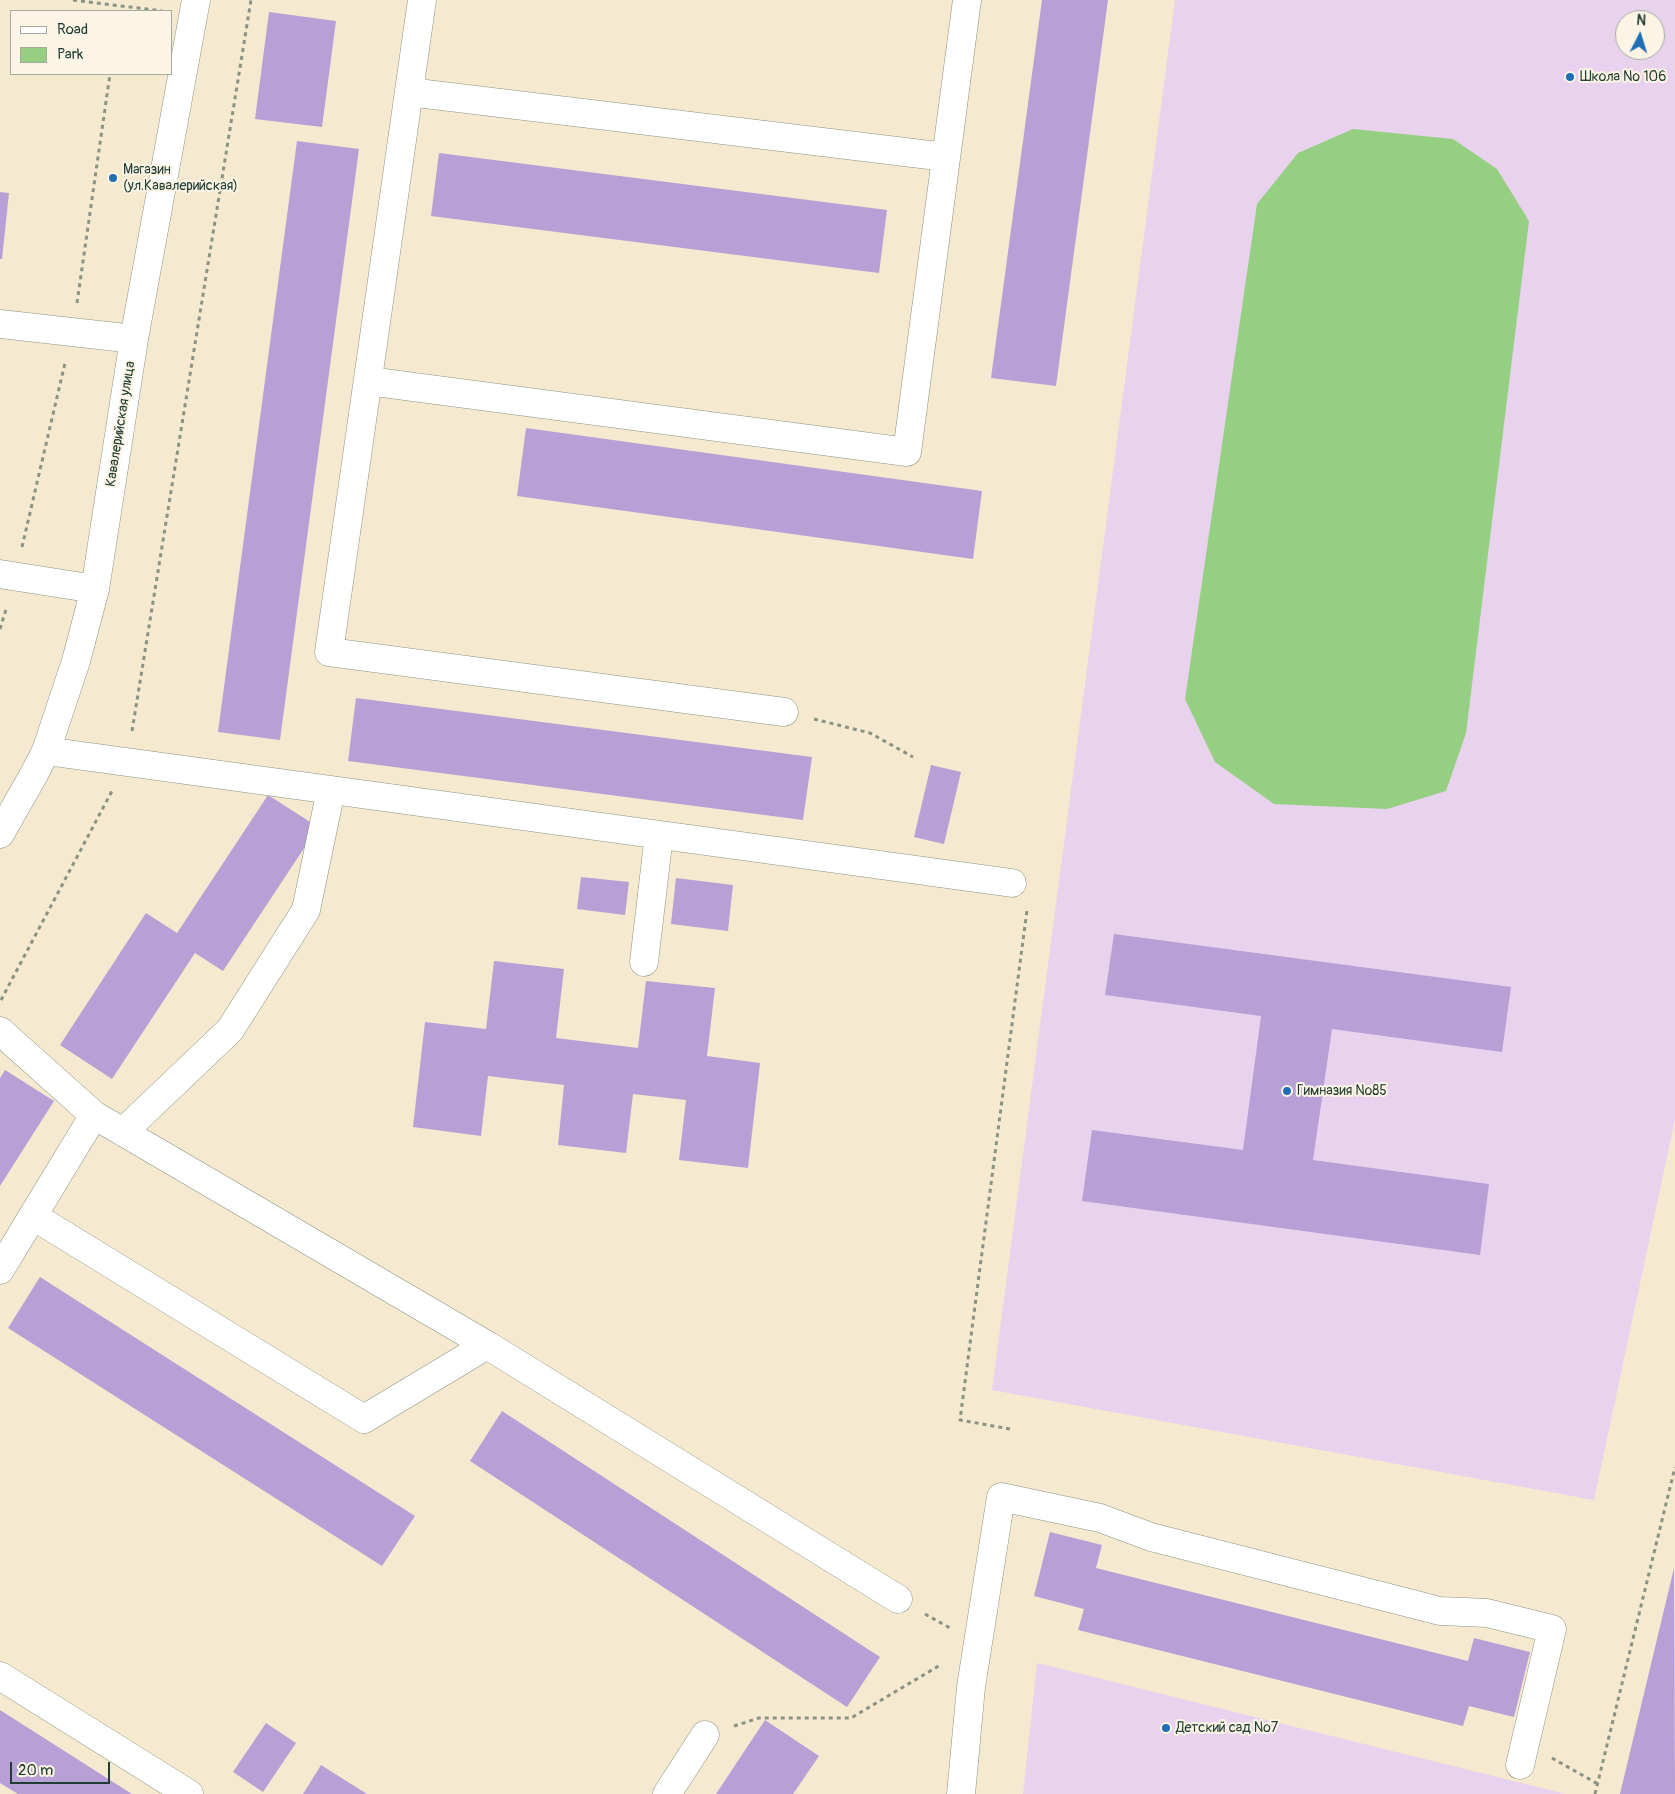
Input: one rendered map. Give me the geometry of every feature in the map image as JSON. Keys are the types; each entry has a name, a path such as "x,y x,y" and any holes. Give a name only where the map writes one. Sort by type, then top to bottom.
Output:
{"street":[{"name":"Кавалерийская улица","path":"0,834 46,751 76,662 95,589 134,339 196,0"},
{"path":"422,0 329,652 784,712"},
{"path":"368,382 907,452 967,0"},
{"path":"409,92 946,157"},
{"path":"0,324 134,339"},
{"path":"0,574 95,589"},
{"path":"46,751 1012,883"},
{"path":"123,1132 230,1030 306,910 331,790"},
{"path":"644,962 659,834"},
{"path":"0,1031 94,1115 487,1345 898,1599"},
{"path":"0,1270 94,1115"},
{"path":"33,1216 364,1419 487,1345"},
{"path":"961,1794 977,1643 1001,1497 1100,1518 1151,1537 1440,1611 1487,1613 1552,1630 1523,1754"},
{"path":"0,1676 188,1794"},
{"path":"667,1794 705,1735"}],"path":[{"path":"73,0 154,10"},
{"path":"0,1003 127,762 252,0"},
{"path":"784,712 870,733 913,757"},
{"path":"1010,1429 960,1420 1030,886 1012,883"},
{"path":"1595,1794 1675,1467"},
{"path":"898,1599 977,1643"},
{"path":"705,1735 759,1718 851,1718 977,1643"},
{"path":"1523,1754 1598,1784"}],"shaded area":[{"path":"1175,0 1675,0 1675,1119 1594,1500 992,1390"},
{"name":"Детский сад №7","path":"1037,1663 1566,1794 1023,1794"}],"green space":[{"path":"1353,129 1453,139 1497,169 1529,221 1466,733 1446,791 1387,809 1274,804 1215,762 1185,699 1257,204 1298,153"}],"building":[{"path":"1042,0 1108,0 1056,386 991,378"},
{"path":"269,12 336,21 322,127 255,119"},
{"path":"297,141 359,149 280,740 218,732"},
{"path":"439,153 887,210 879,273 431,216"},
{"path":"0,192 9,193 2,259 0,259"},
{"path":"526,428 982,491 973,559 517,496"},
{"path":"356,698 812,757 803,820 348,761"},
{"path":"931,765 961,772 944,844 914,837"},
{"path":"268,795 318,827 223,971 195,953 112,1079 60,1045 146,913 177,933"},
{"path":"581,877 629,882 625,915 577,909"},
{"path":"676,878 733,885 728,931 671,924"},
{"name":"Гимназия №85","path":"1114,934 1511,987 1502,1052 1332,1029 1313,1160 1489,1184 1480,1255 1082,1201 1092,1130 1243,1150 1261,1016 1105,995"},
{"path":"494,961 564,969 556,1038 638,1048 646,981 715,988 707,1056 760,1063 748,1168 679,1160 686,1100 633,1094 626,1153 558,1145 564,1085 488,1076 481,1136 413,1127 425,1022 486,1029"},
{"path":"5,1070 54,1101 0,1186 0,1078"},
{"path":"40,1277 415,1516 382,1566 8,1328"},
{"path":"502,1411 880,1657 847,1707 470,1461"},
{"path":"1050,1532 1102,1545 1096,1568 1468,1661 1474,1638 1530,1652 1514,1717 1469,1706 1463,1726 1078,1630 1084,1609 1034,1596"},
{"path":"1674,1568 1675,1794 1620,1794"},
{"path":"0,1710 132,1794 18,1794 0,1783"},
{"path":"765,1720 819,1756 793,1794 716,1794"},
{"path":"266,1723 296,1743 263,1792 233,1772"},
{"path":"321,1765 367,1794 303,1794"}],"place":[{"name":"Школа № 106","path":"1570,77"},
{"name":"Магазин (ул.Кавалерийская)","path":"113,178"},
{"name":"Гимназия №85","path":"1287,1091"},
{"name":"Детский сад №7","path":"1166,1728"}]}
